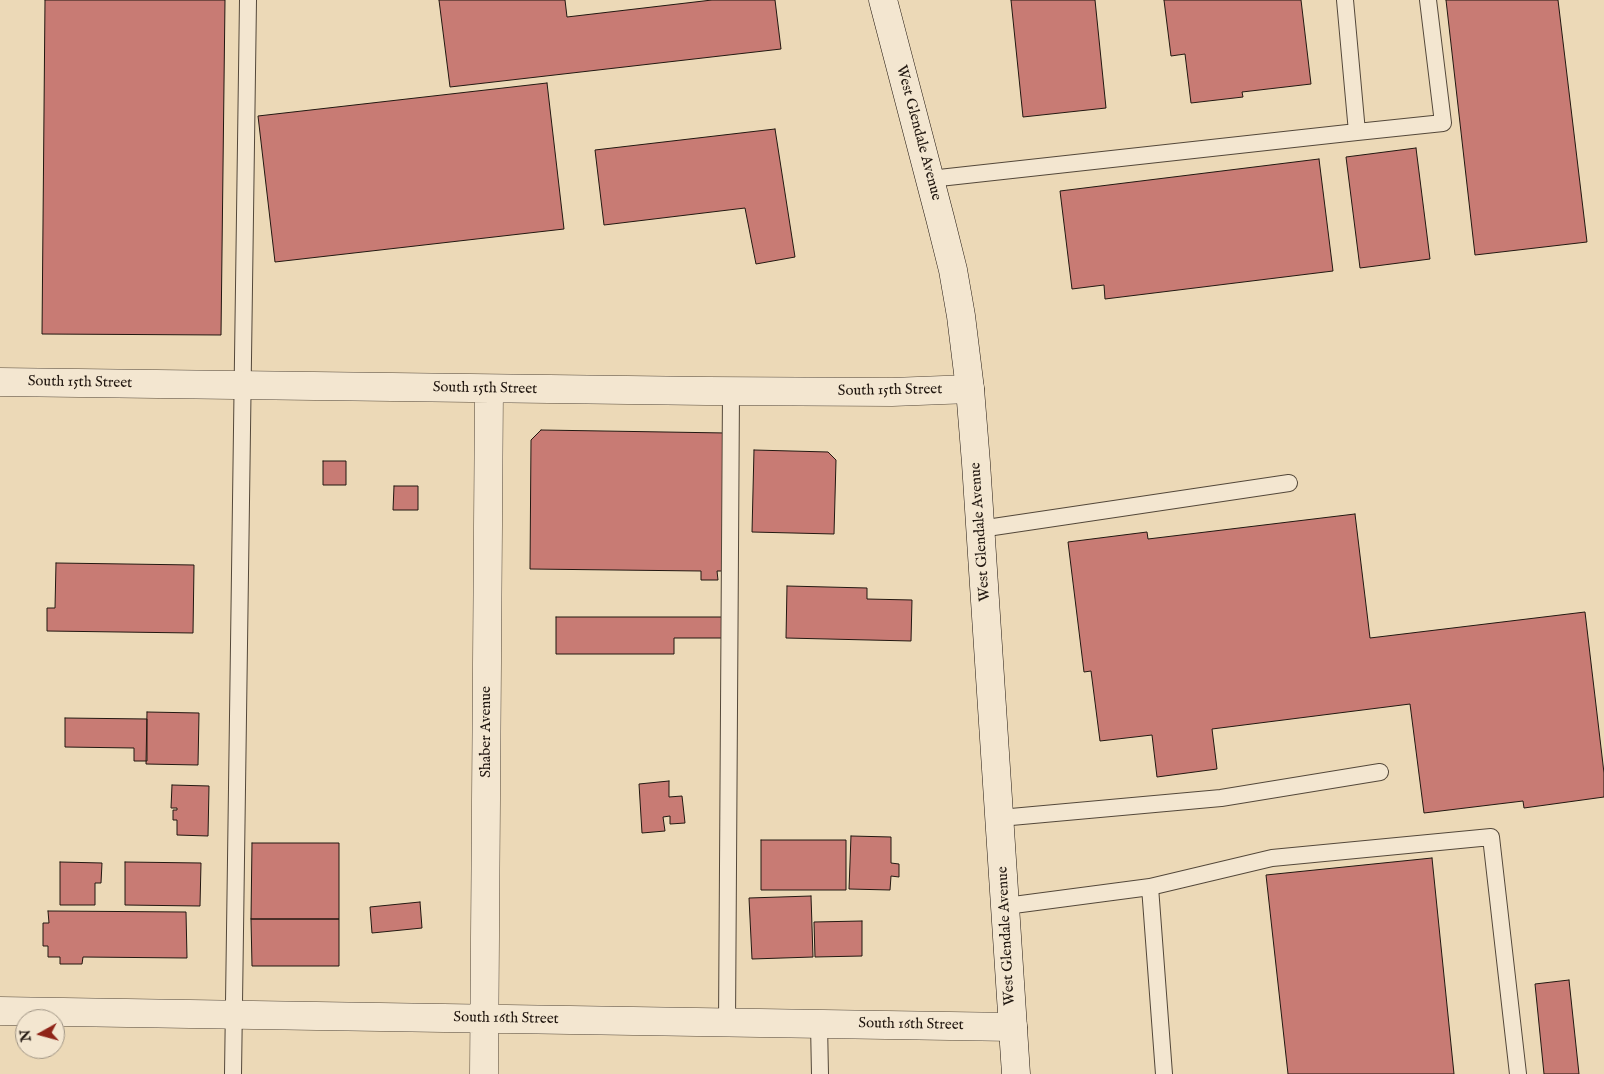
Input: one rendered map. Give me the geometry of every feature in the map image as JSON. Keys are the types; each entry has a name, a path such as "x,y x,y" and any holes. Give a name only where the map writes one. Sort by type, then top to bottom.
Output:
{"street":[{"name":"West Glendale Avenue","path":"883,0 953,270 970,388 1016,1074"},
{"name":"South 15th Street","path":"0,382 489,389 892,392 970,388"},
{"name":"Shaber Avenue","path":"484,1074 489,389"},
{"name":"South 16th Street","path":"0,1011 1013,1027"}],"lane":[{"path":"233,1074 248,0"},
{"path":"1345,0 1357,132"},
{"path":"930,179 1443,123 1428,0"},
{"path":"727,1023 731,391"},
{"path":"980,529 1289,483"},
{"path":"1000,818 1221,798 1380,772"},
{"path":"1006,906 1150,888 1272,858 1491,837 1518,1074"},
{"path":"1150,888 1164,1074"},
{"path":"819,1024 820,1074"}],"building":[{"path":"45,0 225,0 221,335 42,334"},
{"path":"439,0 565,0 567,17 712,0 775,0 781,49 450,87"},
{"path":"1011,0 1095,0 1106,108 1023,117"},
{"path":"1164,0 1301,0 1311,84 1242,92 1243,97 1191,103 1185,54 1171,56"},
{"path":"1446,0 1558,0 1587,242 1475,255"},
{"path":"547,83 564,229 275,262 258,116"},
{"path":"775,129 795,257 756,264 745,208 604,225 595,150"},
{"path":"1416,148 1430,259 1360,268 1346,157"},
{"path":"1319,159 1333,271 1105,299 1104,285 1072,289 1060,191"},
{"path":"541,430 726,433 724,571 717,571 718,580 701,580 701,571 530,569 531,440"},
{"path":"754,450 828,452 836,460 834,534 752,532"},
{"path":"323,461 346,461 346,485 323,485"},
{"path":"394,486 418,486 418,510 393,510"},
{"path":"1355,514 1370,638 1585,612 1604,773 1604,797 1524,808 1523,801 1424,813 1410,704 1212,729 1217,769 1157,777 1152,735 1100,741 1091,671 1084,672 1068,542 1147,532 1148,539"},
{"path":"56,563 194,565 193,633 47,631 47,608 55,608"},
{"path":"787,586 867,588 867,599 912,600 911,641 786,638"},
{"path":"556,617 724,617 724,638 674,638 674,654 556,654"},
{"path":"147,712 199,713 198,765 146,764"},
{"path":"65,718 147,719 147,761 134,761 134,748 65,747"},
{"path":"669,781 669,797 682,796 685,823 670,824 670,816 663,817 665,831 642,833 639,784"},
{"path":"172,785 209,786 208,836 177,835 177,820 173,820 173,810 177,810 177,808 171,808"},
{"path":"851,836 891,837 891,863 899,864 899,877 891,876 890,890 849,889"},
{"path":"761,840 846,840 846,890 761,890"},
{"path":"252,843 339,843 339,919 251,919"},
{"path":"1432,858 1454,1074 1288,1074 1266,875"},
{"path":"60,862 102,863 101,883 95,883 95,905 60,905"},
{"path":"125,862 201,863 200,906 125,905"},
{"path":"811,896 813,957 752,959 749,898"},
{"path":"420,902 422,928 372,933 370,907"},
{"path":"48,911 186,912 187,958 83,957 82,964 60,964 60,957 48,957 48,946 43,946 43,923 49,923"},
{"path":"251,919 339,919 339,966 252,966"},
{"path":"862,921 862,956 815,957 814,922"},
{"path":"1569,980 1579,1074 1544,1074 1535,984"}]}
